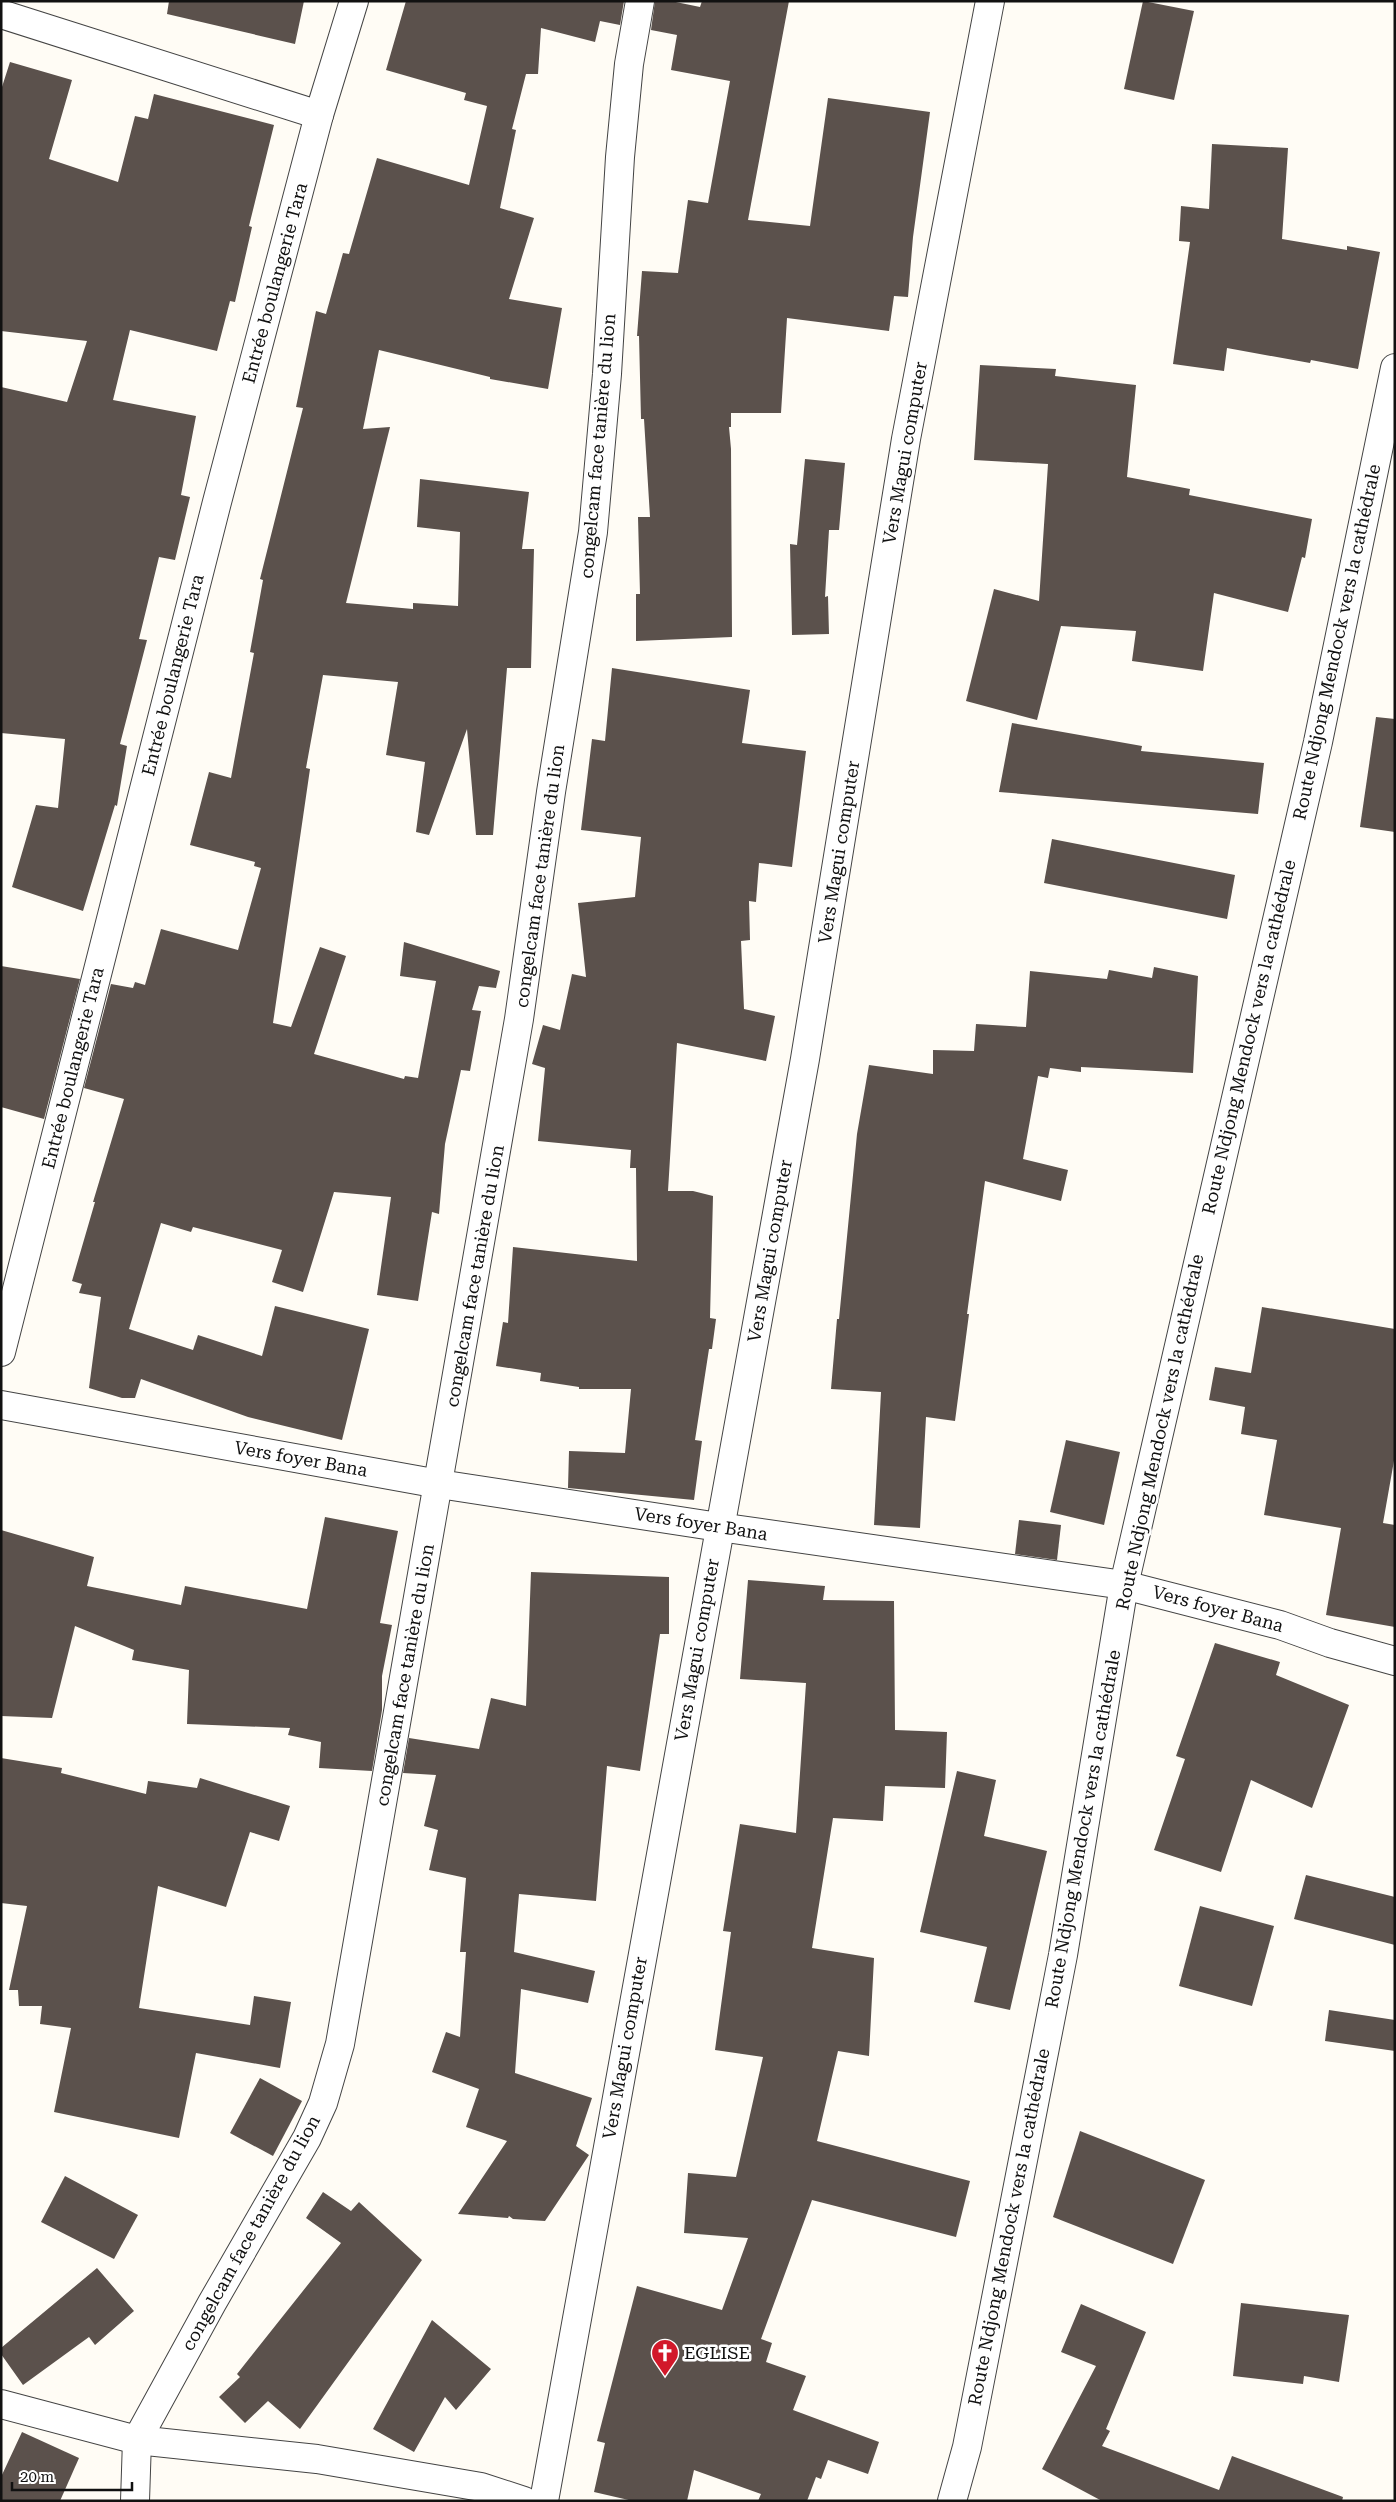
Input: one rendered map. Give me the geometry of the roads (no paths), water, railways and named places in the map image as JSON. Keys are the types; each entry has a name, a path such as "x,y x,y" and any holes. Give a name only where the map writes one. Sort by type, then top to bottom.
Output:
{"street":[{"name":"Entrée boulangerie Tara","path":"1,1352 217,502 319,115 354,1"},
{"name":"congelcam face tanière du lion","path":"135,2501 137,2440 307,2138 324,2103 340,2044 519,1019 551,792 593,532 607,374 620,157 628,64 640,1"},
{"name":"Vers Magui computer","path":"544,2501 805,1059 906,439 990,1"},
{"path":"1,14 319,115"},
{"name":"Route Ndjong Mendock vers la cathédrale","path":"952,2501 967,2447 1063,1955 1124,1585 1318,742 1395,368"},
{"name":"Vers foyer Bana","path":"1,1405 439,1484 719,1527 1124,1585 1280,1624 1330,1643 1395,1662"},
{"path":"1,2404 137,2440 317,2459 481,2487 524,2501"}],"place":[{"name":"EGLISE","path":"665,2377"}]}
